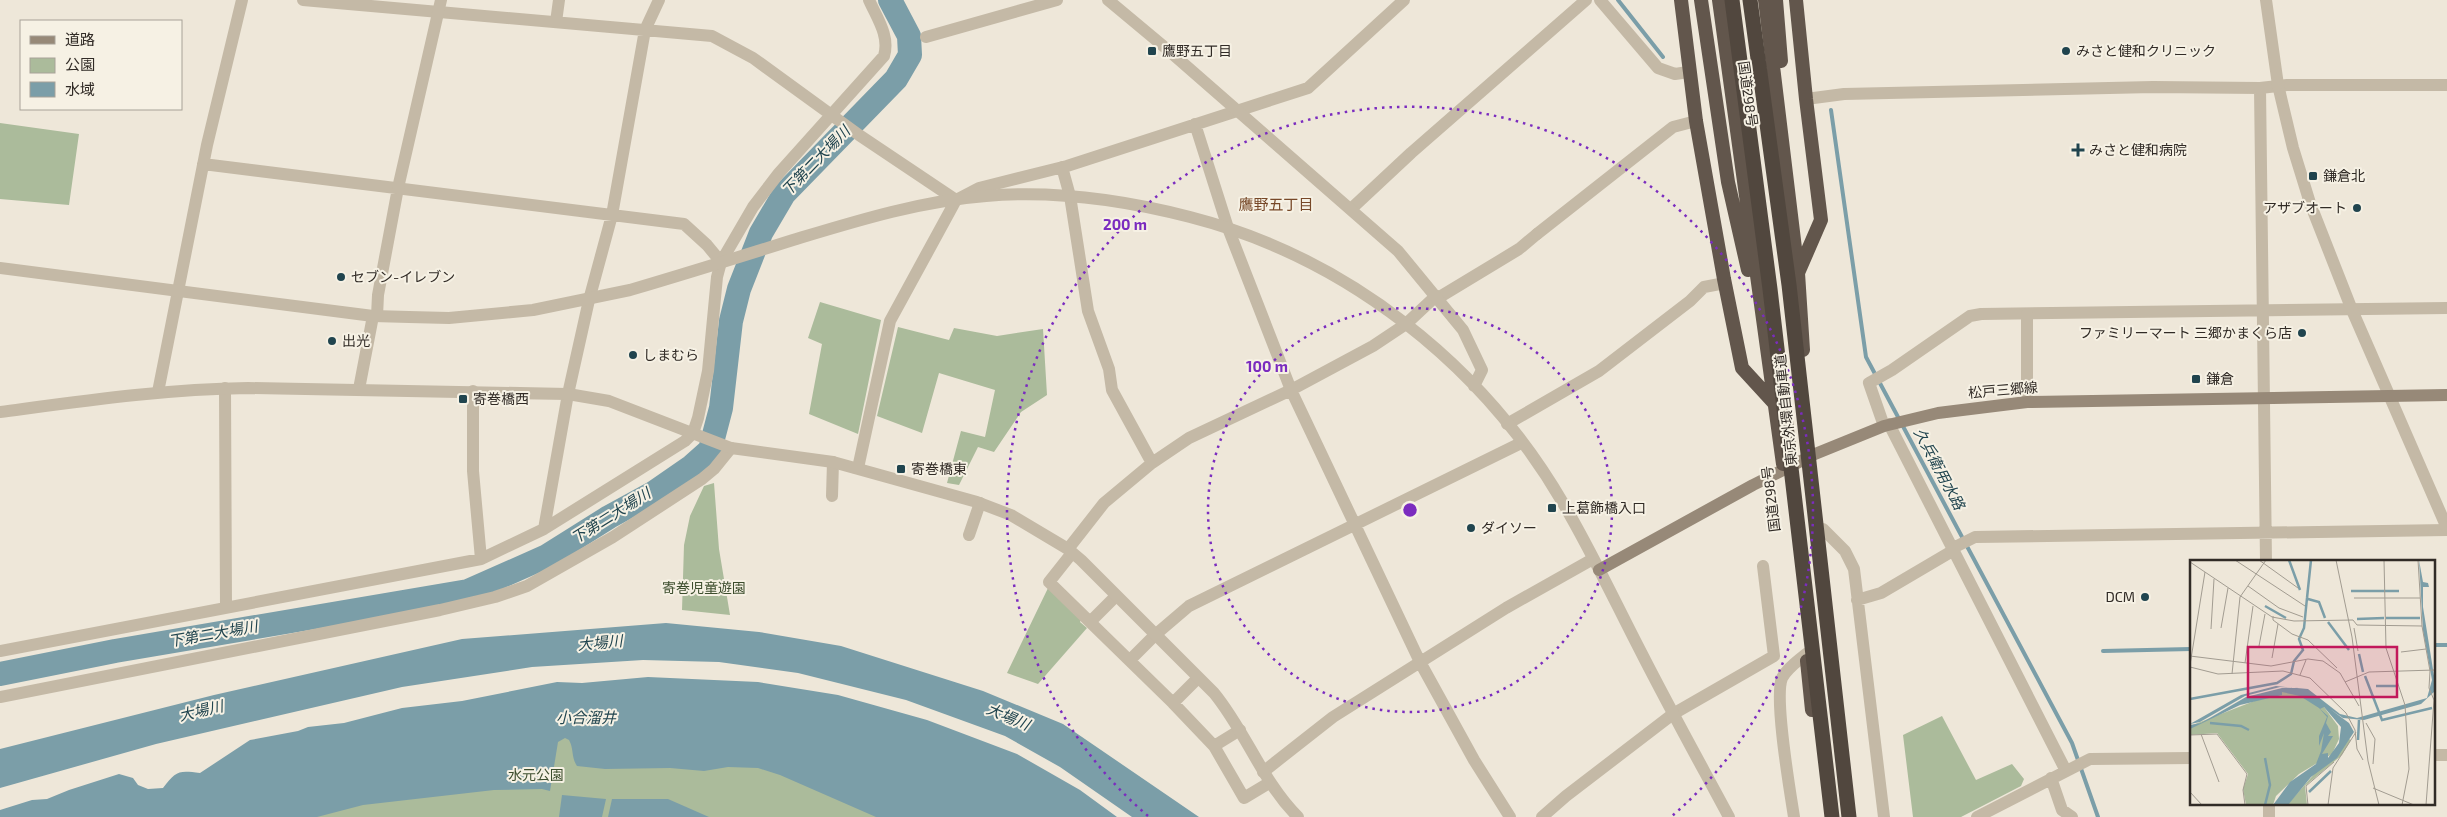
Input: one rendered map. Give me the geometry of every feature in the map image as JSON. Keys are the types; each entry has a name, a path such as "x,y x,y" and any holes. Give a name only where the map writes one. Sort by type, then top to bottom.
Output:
{"highway":[{"path":"1681,0 1688,72 1696,121 1742,368 1775,404"},
{"path":"1701,0 1728,182 1768,351"},
{"name":"国道298号","path":"1719,0 1784,469 1826,817"},
{"name":"東京外環自動車道","path":"1732,0 1771,299 1832,817"},
{"name":"東京外環自動車道","path":"1750,0 1789,285 1849,817"},
{"name":"国道298号","path":"1766,0 1798,273 1802,345 1854,817"},
{"name":"国道298号","path":"1776,0 1780,33 1783,147"},
{"path":"1796,0 1821,220 1798,273"}],"main road":[{"name":"松戸三郷線","path":"1596,565 1815,454 1886,425 1911,420 1982,406 2027,402 2447,395"}],"street":[{"path":"158,392 204,164 242,0"},
{"path":"303,0 441,6 556,22 712,36 753,58 859,135 956,200"},
{"path":"556,22 560,0"},
{"path":"544,529 568,394 589,300 612,215 645,30 659,0"},
{"path":"0,651 481,559 544,529 695,434 708,371 717,278 721,262 753,206 799,149 834,116 878,63 887,46 884,33 869,0"},
{"path":"926,37 1057,0"},
{"path":"1108,0 1398,251 1463,330 1482,370 1474,386"},
{"path":"858,468 890,321 956,200 979,188 1062,167 1308,88 1404,0"},
{"path":"1351,209 1411,153 1586,0"},
{"path":"1600,0 1658,68 1675,74 1688,72"},
{"path":"1857,600 1882,593 1971,538 2447,529 2352,310 2310,203 2292,148 2278,86 2266,0"},
{"path":"359,389 375,316 398,188 441,6"},
{"path":"1806,99 1854,94 2153,87 2260,88 2278,86 2447,85"},
{"path":"2260,88 2266,560"},
{"path":"1596,565 1506,608 1333,717 1244,798 1214,746 1091,621 1049,582 1104,503 1152,463 1189,438 1291,390 1373,346 1406,324 1437,297 1518,250 1673,127 1696,121"},
{"path":"1195,124 1228,228 1291,390 1420,662 1474,760 1510,817"},
{"path":"204,164 684,224 707,244 721,262"},
{"path":"1062,167 1070,196 1085,300 1109,369 1112,390 1152,463"},
{"path":"0,268 375,316 449,318 490,315 589,300 873,216 956,200 1016,195 1070,196 1120,201 1228,228 1275,244 1357,289 1406,324 1452,363 1507,424 1562,502 1729,817"},
{"path":"1507,424 1600,370 1690,301 1704,287 1725,283"},
{"path":"2068,770 1886,425 1868,383 1970,316 1981,314 2447,308"},
{"path":"2027,314 2027,402"},
{"path":"225,388 226,608"},
{"path":"0,412 158,392 225,388 568,394 609,401 728,447 834,462 980,502 1011,515 1070,551 1116,596 1219,699 1240,730 1266,778 1298,817"},
{"path":"473,391 473,470 481,559"},
{"path":"1130,660 1155,635 1189,606 1355,523 1521,444"},
{"path":"0,697 440,610 495,597 527,586 604,542 702,479 714,469 728,447"},
{"path":"832,496 834,462"},
{"path":"969,534 980,502"},
{"path":"1823,528 1852,562 1884,817"},
{"path":"1542,817 1566,796 1673,714 1774,656 1763,566"},
{"path":"1091,621 1116,596"},
{"path":"1794,817 1779,701 1781,680 1787,670 1806,654"},
{"path":"1763,663 1787,670"},
{"path":"1172,704 1198,678"},
{"path":"1214,746 1240,730"},
{"path":"2434,755 2447,755"},
{"path":"1977,817 2086,760 2190,758"},
{"path":"2051,778 2062,810 2072,817"},
{"path":"2269,804 2270,817"}],"green space":[{"path":"0,123 79,134 69,205 0,199"},
{"path":"820,302 881,320 858,434 809,414 822,344 808,338"},
{"path":"898,327 949,340 954,328 997,336 1043,329 1047,395 1021,412 994,452 978,447 959,485 947,483 961,431 985,437 995,390 939,373 922,433 877,416"},
{"name":"寄巻児童遊園","path":"714,483 719,549 730,615 682,610 684,545 690,516 704,486"},
{"path":"1049,586 1083,615 1080,622 1087,628 1038,684 1007,673"},
{"path":"1942,716 1976,780 2012,764 2024,779 2021,786 1961,817 1913,817 1903,735"},
{"name":"水元公園","path":"524,732 758,745 927,817 230,817"}],"water":[{"name":"大場川","path":"666,623 759,632 841,646 983,691 1063,724 1199,817 1132,817 1060,767 1005,736 906,700 798,673 719,662 643,660 532,667 402,687 156,744 0,788 0,749 214,695 462,639"},
{"name":"小合溜井","path":"648,677 758,682 838,695 927,720 1017,754 1080,790 1117,817 876,817 780,775 758,768 728,767 704,771 670,768 605,769 577,766 571,743 565,738 558,742 550,791 542,789 494,790 363,805 317,817 0,817 0,810 32,800 47,799 119,774 133,778 138,785 148,789 163,788 178,773 200,773 250,740 298,731 308,727 344,723 402,708 462,701 557,682 582,683"},
{"path":"562,795 606,799 602,817 559,817"},
{"path":"612,799 668,799 709,817 608,817"}],"waterway":[{"name":"下第二大場川","path":"0,674 115,651 468,591 547,556 609,517 653,493 692,466 710,450 721,408 731,321 739,289 761,233 784,194 896,79 910,55 909,36 890,0"},
{"name":"久兵衛用水路","path":"1618,0 1663,57"},
{"name":"久兵衛用水路","path":"1831,110 1866,357 2072,743 2098,817"},
{"path":"2434,645 2447,645"},
{"path":"2103,651 2190,649"}],"place":[{"name":"鷹野五丁目","path":"1152,51"},
{"name":"みさと健和クリニック","path":"2066,51"},
{"name":"みさと健和病院","path":"2078,150"},
{"name":"鎌倉北","path":"2313,176"},
{"name":"アザブオート","path":"2357,208"},
{"name":"セブン-イレブン","path":"341,277"},
{"name":"ファミリーマート 三郷かまくら店","path":"2302,333"},
{"name":"出光","path":"332,341"},
{"name":"しまむら","path":"633,355"},
{"name":"鎌倉","path":"2196,379"},
{"name":"寄巻橋西","path":"463,399"},
{"name":"寄巻橋東","path":"901,469"},
{"name":"上葛飾橋入口","path":"1552,508"},
{"name":"ダイソー","path":"1471,528"},
{"name":"DCM","path":"2145,597"}],"district":[{"name":"鷹野五丁目","path":"1276,205"}]}
